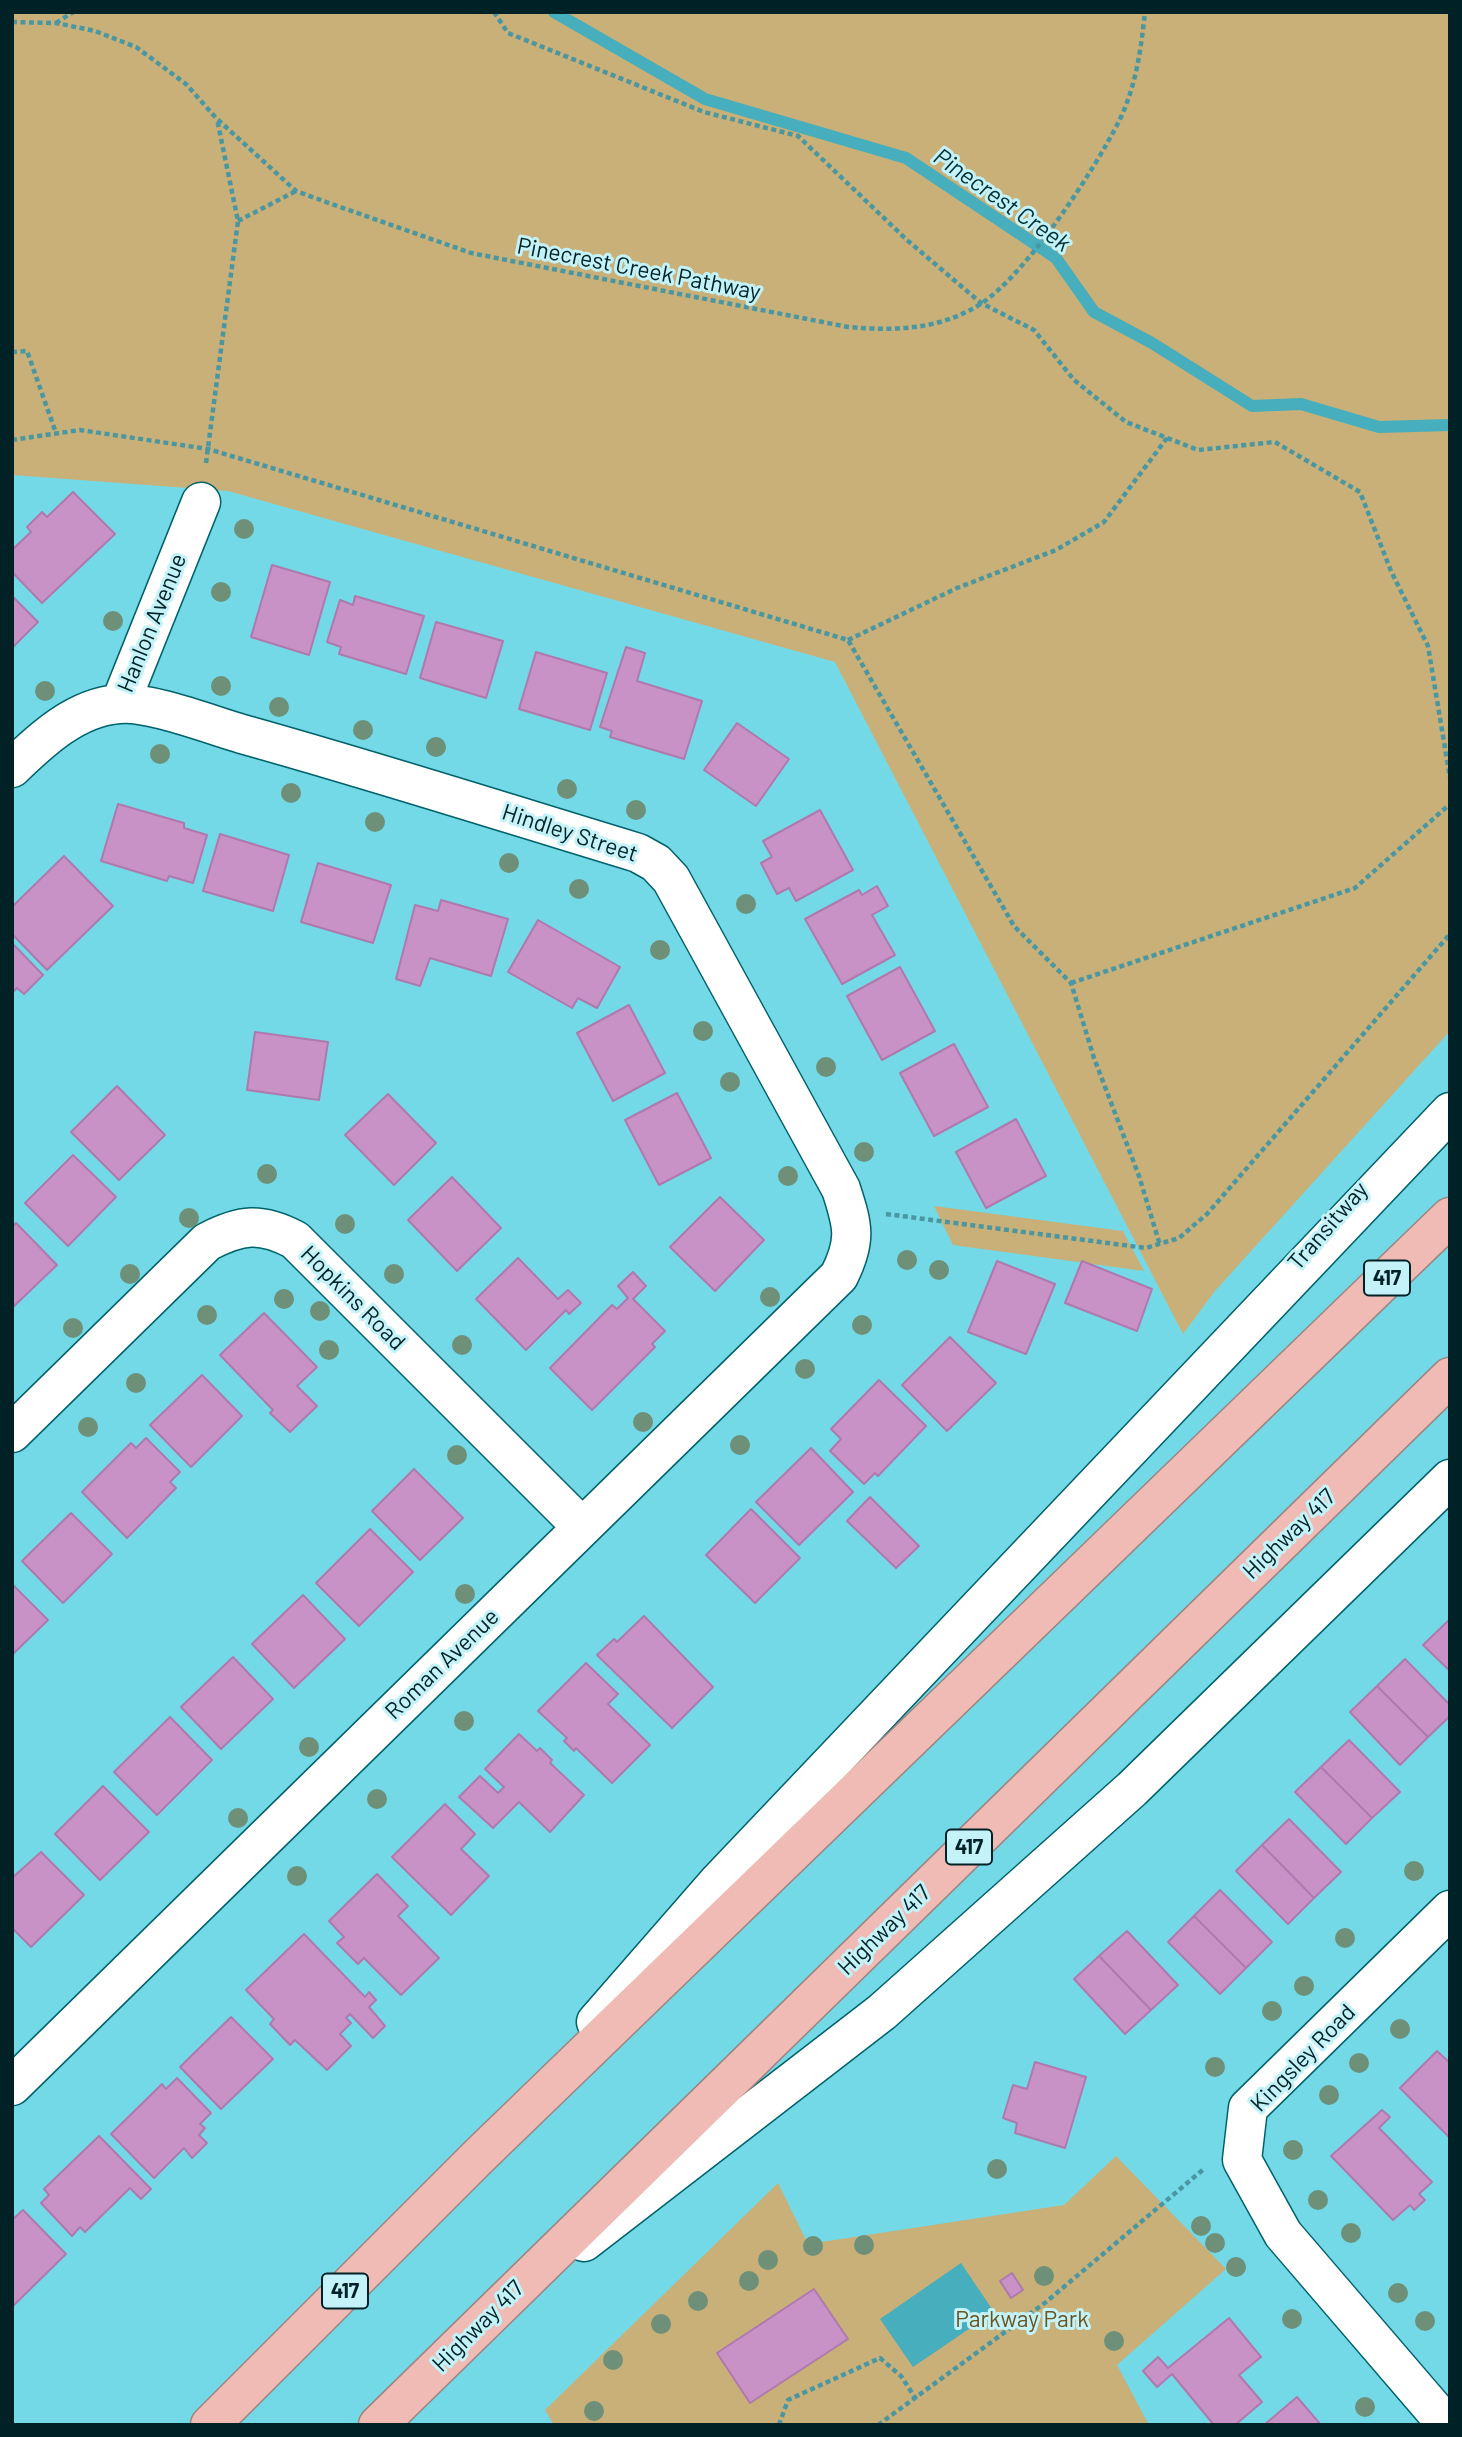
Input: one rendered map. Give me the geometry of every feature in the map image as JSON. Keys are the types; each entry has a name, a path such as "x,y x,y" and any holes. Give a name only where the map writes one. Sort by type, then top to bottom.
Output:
{"highway":[{"name":"417","path":"210,2425 479,2156 1450,1217"},
{"name":"Highway 417","path":"378,2425 1450,1377"}],"street":[{"name":"Hanlon Avenue","path":"12,768 61,725 90,711 120,704 201,502"},
{"name":"Hindley Street","path":"120,704 152,709 305,752 638,852 656,863 671,879 841,1189 850,1220"},
{"name":"Transitway","path":"1206,1366 1450,1086"},
{"path":"479,2156 719,1881 1450,1112"},
{"name":"Roman Avenue","path":"12,2086 839,1276 851,1253 850,1220"},
{"name":"Hopkins Road","path":"12,1433 207,1242 230,1230 252,1226 274,1229 295,1240 582,1527"},
{"path":"488,2316 882,2012 1132,1789 1450,1479"},
{"name":"Kingsley Road","path":"1447,2425 1283,2234 1242,2160 1248,2108 1450,1910"}],"path":[{"path":"56,23 73,12"},
{"path":"494,12 508,33 704,112 798,136 907,240 981,303 1034,330 1074,380 1126,422 1198,450 1275,442 1360,492 1391,571 1428,646 1450,778"},
{"name":"Pinecrest Creek Pathway","path":"12,22 56,23 95,31 136,47 186,84 216,118 296,191 471,253 848,327 895,331 936,323 981,303 1020,270 1120,120 1136,74 1145,12"},
{"path":"201,502 238,221 216,118"},
{"path":"238,221 296,191"},
{"path":"12,352 27,351 56,433"},
{"path":"12,440 80,430 208,449 848,640 957,587 1056,550 1104,522 1167,438"},
{"path":"848,640 1014,926 1071,983 1094,1058 1139,1176 1160,1245"},
{"path":"1071,983 1354,888 1450,804"},
{"path":"850,1220 1146,1248 1160,1245 1185,1233 1228,1191 1450,934"},
{"path":"878,2425 1046,2302 1244,2135"},
{"path":"779,2425 788,2400 880,2358 901,2376 916,2399"}],"green space":[{"path":"12,12 1450,12 1450,1031 1215,1291 1183,1334 835,662 228,491 12,475"},
{"path":"934,1206 1123,1231 1144,1271 953,1245"},
{"name":"Parkway Park","path":"1116,2156 1226,2269 1117,2365 1149,2425 554,2425 545,2410 778,2183 808,2244 1064,2205"}],"water":[{"path":"961,2263 994,2312 913,2367 880,2319"}],"building":[{"path":"73,492 115,534 42,603 12,572 12,550 31,532 27,527 42,512 47,517"},
{"path":"272,565 330,582 309,655 251,637"},
{"path":"12,596 38,622 12,648"},
{"path":"355,596 424,616 406,674 339,654 341,647 327,642 340,600 353,605"},
{"path":"436,622 503,641 486,698 420,678"},
{"path":"626,647 645,653 637,681 702,701 684,759 610,737 612,731 600,727"},
{"path":"536,652 607,673 590,730 519,709"},
{"path":"737,723 789,759 756,806 704,770"},
{"path":"118,804 184,823 184,828 207,835 193,883 169,876 167,881 101,861"},
{"path":"820,810 853,870 796,901 789,888 777,894 761,863 772,857 763,841"},
{"path":"220,834 289,855 273,911 203,891"},
{"path":"64,856 113,906 47,970 12,934 12,907"},
{"path":"318,863 391,885 373,943 301,922"},
{"path":"877,886 888,906 872,915 895,955 842,984 805,919 859,890 862,895"},
{"path":"441,900 508,919 491,976 430,958 420,986 396,979 415,905 438,911"},
{"path":"538,920 620,967 597,1008 578,998 572,1008 508,972"},
{"path":"12,943 43,975 24,994 17,988 12,993"},
{"path":"900,967 935,1031 882,1060 847,996"},
{"path":"629,1005 665,1073 613,1101 577,1033"},
{"path":"255,1032 328,1042 319,1100 247,1090"},
{"path":"954,1044 988,1107 934,1136 900,1073"},
{"path":"117,1086 165,1135 119,1180 71,1132"},
{"path":"677,1093 711,1158 659,1185 625,1120"},
{"path":"388,1094 436,1143 394,1185 345,1135"},
{"path":"1016,1119 1046,1176 986,1208 956,1152"},
{"path":"73,1155 116,1197 68,1246 25,1203"},
{"path":"452,1177 501,1228 457,1271 408,1220"},
{"path":"720,1197 764,1240 715,1291 670,1247"},
{"path":"16,1223 57,1265 12,1308 12,1227"},
{"path":"518,1258 558,1299 568,1290 581,1303 569,1314 566,1310 526,1350 476,1299"},
{"path":"997,1261 1055,1284 1026,1354 968,1332"},
{"path":"1082,1261 1152,1289 1137,1331 1065,1303"},
{"path":"633,1272 646,1286 633,1299 665,1331 652,1344 655,1347 592,1410 550,1368 612,1305 617,1309 628,1298 618,1286"},
{"path":"264,1313 317,1367 297,1386 317,1406 290,1432 270,1413 273,1410 220,1355"},
{"path":"950,1337 996,1383 947,1431 902,1385"},
{"path":"202,1375 242,1416 191,1467 150,1425"},
{"path":"879,1380 926,1426 878,1476 875,1473 864,1484 830,1451 841,1439 831,1429"},
{"path":"146,1438 180,1472 170,1482 176,1488 127,1538 82,1492 131,1443 136,1448"},
{"path":"811,1448 853,1492 799,1545 756,1502"},
{"path":"414,1469 463,1518 420,1560 372,1511"},
{"path":"870,1497 919,1546 896,1568 847,1521"},
{"path":"751,1509 800,1558 755,1603 706,1555"},
{"path":"71,1513 112,1554 63,1603 22,1561"},
{"path":"370,1529 413,1572 359,1626 316,1583"},
{"path":"12,1584 48,1620 12,1655"},
{"path":"303,1595 345,1639 294,1688 252,1644"},
{"path":"644,1616 713,1687 672,1728 597,1655 614,1639 617,1642"},
{"path":"1450,1621 1450,1671 1423,1645"},
{"path":"233,1657 273,1699 221,1749 181,1707"},
{"path":"1405,1659 1450,1705 1450,1716 1428,1737 1377,1686"},
{"path":"586,1663 618,1694 608,1704 650,1745 612,1783 576,1748 574,1751 564,1741 567,1738 538,1711"},
{"path":"1377,1686 1428,1737 1400,1765 1350,1712"},
{"path":"170,1717 212,1760 157,1815 114,1772"},
{"path":"519,1734 537,1751 540,1748 552,1760 550,1763 584,1795 550,1832 519,1802 493,1828 459,1797 480,1776 498,1793 504,1787 485,1769"},
{"path":"1349,1740 1400,1792 1372,1818 1321,1767"},
{"path":"1321,1767 1372,1818 1346,1844 1295,1792"},
{"path":"103,1786 149,1832 100,1880 55,1834"},
{"path":"445,1804 475,1834 461,1849 489,1876 451,1915 392,1857"},
{"path":"1289,1819 1341,1872 1314,1898 1262,1845"},
{"path":"1262,1845 1314,1898 1288,1924 1236,1871"},
{"path":"41,1852 84,1895 31,1947 12,1928 12,1878"},
{"path":"377,1874 408,1906 398,1916 439,1958 401,1995 364,1958 358,1964 337,1943 344,1937 329,1921"},
{"path":"1220,1890 1272,1942 1246,1968 1194,1916"},
{"path":"1194,1916 1246,1968 1220,1994 1168,1942"},
{"path":"1127,1931 1178,1985 1151,2010 1099,1956"},
{"path":"304,1934 365,1997 369,1992 376,2000 369,2007 385,2026 373,2038 350,2014 346,2018 351,2023 340,2034 351,2046 327,2070 295,2040 290,2045 270,2024 274,2019 246,1990"},
{"path":"1099,1956 1151,2010 1125,2034 1074,1979"},
{"path":"231,2017 273,2059 221,2109 180,2067"},
{"path":"1437,2051 1450,2063 1450,2138 1400,2088"},
{"path":"1035,2062 1086,2077 1065,2148 1015,2133 1017,2123 1003,2118 1013,2085 1027,2089"},
{"path":"177,2078 211,2113 200,2124 205,2128 199,2135 207,2143 192,2158 184,2148 154,2178 111,2134 162,2084 166,2089"},
{"path":"1382,2110 1390,2117 1379,2128 1432,2182 1419,2194 1425,2200 1414,2210 1410,2205 1393,2220 1331,2156"},
{"path":"99,2136 151,2189 141,2199 130,2188 85,2232 80,2227 72,2236 41,2203 49,2195 44,2189"},
{"path":"23,2210 66,2254 12,2307 12,2220"},
{"path":"1012,2273 1023,2290 1011,2298 1000,2281"},
{"path":"814,2289 848,2339 750,2403 717,2353"},
{"path":"1229,2318 1261,2357 1239,2375 1262,2402 1235,2425 1214,2425 1172,2374 1157,2387 1143,2371 1158,2357 1168,2368"},
{"path":"1297,2397 1321,2425 1264,2425"}],"waterway":[{"name":"Pinecrest Creek","path":"554,12 705,99 906,158 1056,258 1094,312 1152,343 1252,406 1301,404 1379,427 1450,425"}]}
